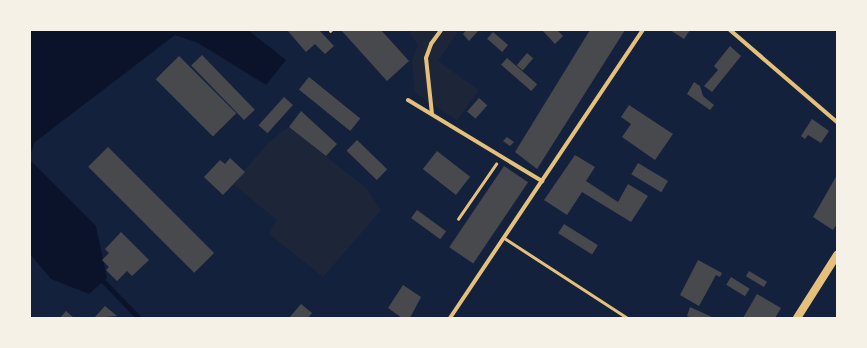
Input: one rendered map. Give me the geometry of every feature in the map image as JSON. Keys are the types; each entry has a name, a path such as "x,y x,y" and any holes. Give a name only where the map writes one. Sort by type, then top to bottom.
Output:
{"main road":[{"path":"797,318 837,255"}],"street":[{"path":"432,114 426,58 431,44 440,30"},
{"path":"450,318 643,30"},
{"path":"730,30 837,122"},
{"path":"408,100 542,180"}],"lane":[{"path":"504,238 627,318"}],"path":[{"path":"458,219 502,155"}],"shaded area":[{"path":"30,30 248,30 286,60 266,85 198,43 175,35 35,142 30,155"},
{"path":"412,30 459,30 438,61 479,90 457,120 415,93 412,60 418,45 410,34"},
{"path":"289,127 366,188 381,210 323,277 269,234 277,220 233,184 269,142"},
{"path":"30,160 96,226 107,278 89,294 51,279 30,254"}],"building":[{"path":"287,30 319,30 334,46 325,54 315,44 306,52"},
{"path":"341,30 381,30 409,61 387,81"},
{"path":"466,30 478,31 469,41 463,34"},
{"path":"542,30 557,30 563,36 555,44"},
{"path":"590,30 625,30 537,169 515,152"},
{"path":"670,30 690,30 684,39"},
{"path":"493,32 508,45 502,52 487,39"},
{"path":"730,46 741,56 712,92 704,86 718,70 714,66"},
{"path":"527,53 533,58 523,70 517,65"},
{"path":"202,55 255,110 244,120 191,65"},
{"path":"179,56 236,113 213,137 156,79"},
{"path":"507,58 537,84 531,91 501,65"},
{"path":"309,77 360,119 350,131 299,89"},
{"path":"694,82 700,86 703,96 714,105 710,110 687,94"},
{"path":"284,97 293,105 267,133 259,125"},
{"path":"479,98 487,105 475,119 467,112"},
{"path":"629,105 673,134 655,160 622,137 631,124 621,117"},
{"path":"301,111 337,144 326,156 289,127"},
{"path":"812,119 829,131 821,143 808,135 805,139 801,136"},
{"path":"507,137 514,142 510,146 503,141"},
{"path":"357,140 387,169 377,180 347,151"},
{"path":"108,147 214,253 194,273 88,167"},
{"path":"437,151 470,177 456,195 423,169"},
{"path":"575,155 595,167 586,181 618,202 628,184 648,196 631,222 582,192 567,215 544,200"},
{"path":"230,158 245,172 223,195 204,177 220,160 225,164"},
{"path":"638,163 668,181 661,192 631,174"},
{"path":"504,166 528,182 473,263 449,247"},
{"path":"837,175 837,224 833,230 813,217"},
{"path":"417,210 446,231 440,239 411,218"},
{"path":"564,224 598,245 592,255 558,233"},
{"path":"121,232 149,260 132,276 127,271 117,281 106,270 109,267 102,260 109,253 105,249"},
{"path":"698,260 722,273 720,277 716,275 699,306 680,295"},
{"path":"749,271 767,282 764,287 746,276"},
{"path":"731,277 750,289 745,296 726,285"},
{"path":"403,285 421,297 410,318 402,318 388,308"},
{"path":"757,294 781,308 775,318 743,318"},
{"path":"301,304 312,313 308,318 289,318"},
{"path":"105,306 117,316 94,318"},
{"path":"690,307 714,318 692,318 687,316"},
{"path":"66,311 74,318 60,318"}],"waterway":[{"path":"103,281 139,318"}]}
